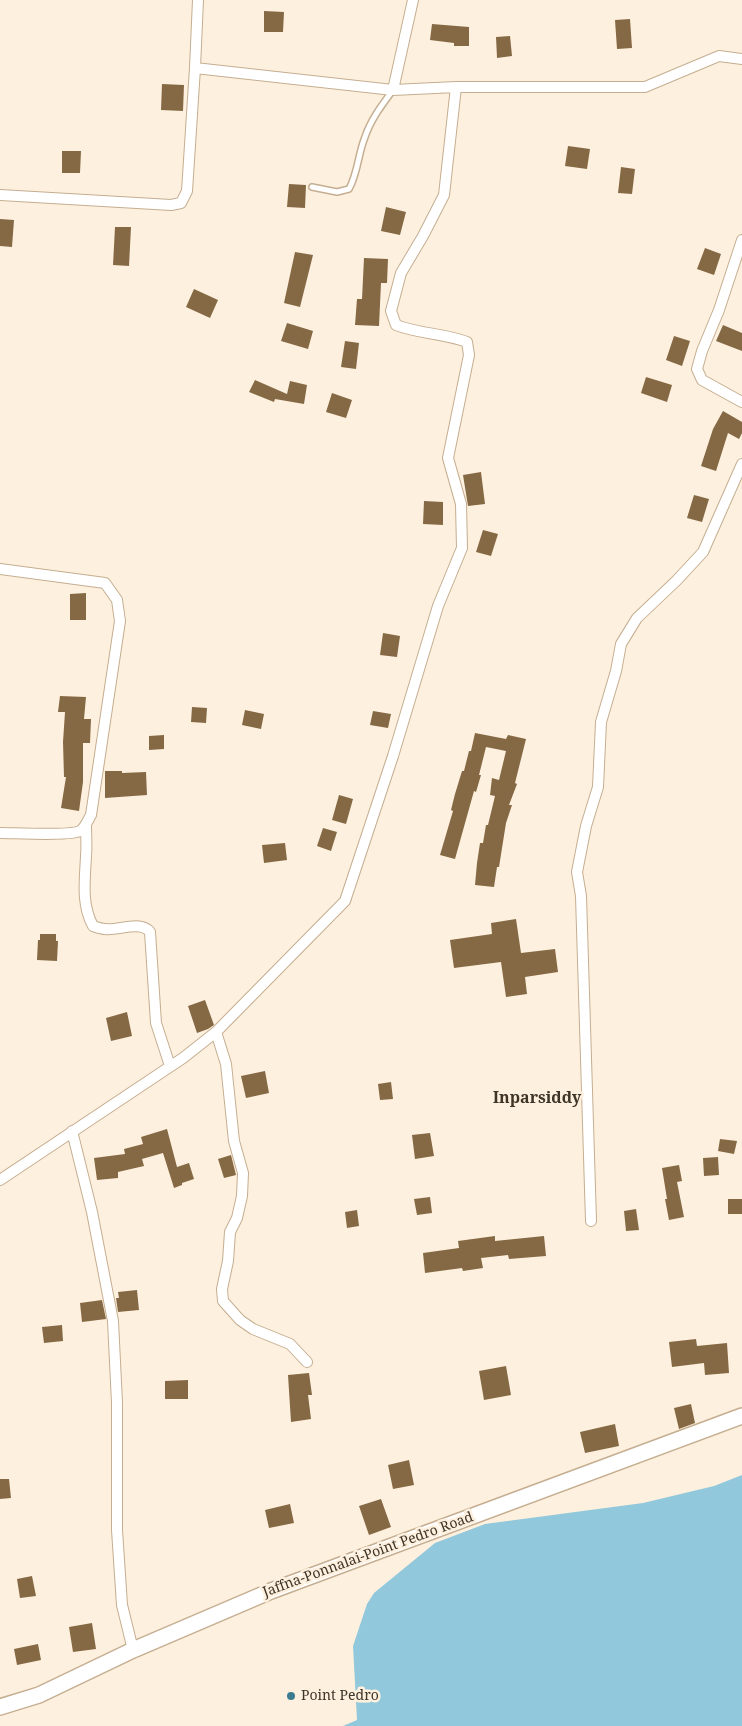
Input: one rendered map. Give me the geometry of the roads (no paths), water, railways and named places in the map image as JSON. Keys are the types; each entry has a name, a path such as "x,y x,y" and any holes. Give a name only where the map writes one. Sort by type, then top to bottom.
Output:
{"main road":[{"name":"Jaffna-Ponnalai-Point Pedro Road","path":"0,1707 39,1695 133,1650 270,1591 742,1416"}],"street":[{"path":"0,195 171,205 181,203 187,191 198,0"},
{"path":"393,90 413,0"},
{"path":"195,68 393,90 456,87 645,87 720,56 742,59"},
{"path":"0,1180 170,1066 216,1032 345,901 393,756 438,606 462,548 461,504 448,458 469,356 467,342 451,336 409,330 396,325 391,311 401,274 444,194 456,87"},
{"path":"742,240 697,369 702,380 742,402"},
{"path":"591,1221 582,896 577,872 586,826 598,787 601,722 616,671 621,644 637,618 703,552 742,464"},
{"path":"0,569 105,583 117,600 120,621 91,815 86,825 80,831 68,833 0,833"},
{"path":"86,825 87,854 84,882 86,913 92,926 106,929 140,927 147,928 150,932 156,1023 170,1066"},
{"path":"216,1032 226,1064 234,1141 243,1172 242,1196 237,1218 230,1232 228,1261 222,1289 223,1301 240,1320 253,1329 290,1344 307,1362"},
{"path":"72,1131 92,1212 113,1321 117,1403 117,1530 122,1605 133,1650"}],"lane":[{"path":"312,187 337,192 350,189 365,137 377,112 393,90"}],"water":[{"path":"742,1475 742,1726 343,1726 357,1720 353,1646 367,1604 374,1593 435,1543 485,1524 643,1503 714,1486"}],"place":[{"name":"Point Pedro","path":"291,1696"}],"district":[{"name":"Inparsiddy","path":"537,1098"}]}
